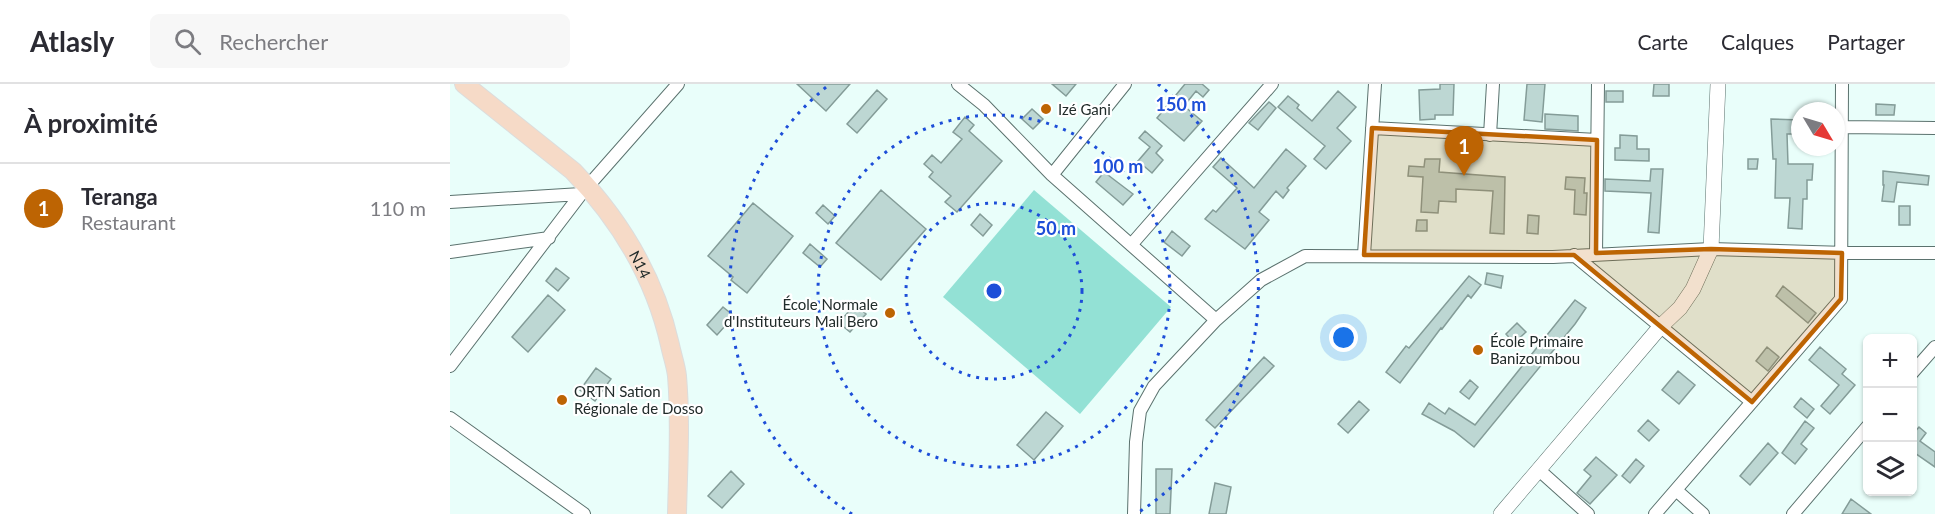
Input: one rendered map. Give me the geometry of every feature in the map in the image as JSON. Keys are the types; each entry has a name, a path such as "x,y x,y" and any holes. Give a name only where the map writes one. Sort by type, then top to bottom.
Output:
{"main road":[{"name":"N14","path":"464,84 573,171 584,190 629,242 639,260 664,320 677,376 677,514"}],"street":[{"path":"450,366 584,190 678,84"},
{"path":"1052,175 1125,84"},
{"path":"1131,245 1272,84"},
{"path":"1364,255 1375,84"},
{"path":"1490,135 1493,84"},
{"path":"1596,253 1598,84"},
{"path":"1501,514 1694,289 1711,249 1718,84"},
{"path":"1842,84 1842,102"},
{"path":"964,86 1052,175 1216,320"},
{"path":"1845,127 1935,128"},
{"path":"1372,128 1597,140"},
{"path":"1655,514 1841,299 1842,156"},
{"path":"450,202 584,190"},
{"path":"450,252 549,238"},
{"path":"1134,514 1136,442 1140,411 1154,386 1216,320 1261,280 1305,256 1554,257 1596,253 1711,249 1935,253"},
{"path":"1574,255 1752,402"},
{"path":"1917,367 1935,347"},
{"path":"450,418 584,514"},
{"path":"1793,514 1863,432"},
{"path":"1539,470 1588,514"},
{"path":"1676,490 1703,514"}],"highlighted area":[{"path":"1372,128 1597,140 1596,253 1711,249 1842,253 1841,299 1752,402 1574,255 1364,255"}],"green space":[{"path":"1034,190 1171,307 1080,414 943,297"}],"building":[{"path":"797,84 850,84 826,111"},
{"path":"1052,84 1076,84 1066,96"},
{"path":"1185,84 1202,84 1209,90 1203,97 1196,91 1184,106 1202,121 1184,141 1157,118"},
{"path":"1440,84 1454,84 1453,115 1435,115 1435,119 1420,120 1419,90 1440,89"},
{"path":"1527,84 1545,84 1542,122 1524,120"},
{"path":"1654,84 1669,84 1669,96 1653,96"},
{"path":"877,90 887,99 857,133 847,124"},
{"path":"1338,91 1356,107 1337,128 1351,141 1326,169 1314,159 1325,146 1278,107 1288,96 1299,105 1297,108 1312,121"},
{"path":"1606,91 1623,91 1623,102 1606,102"},
{"path":"1269,102 1276,108 1258,130 1249,123"},
{"path":"1876,104 1895,105 1894,115 1876,115"},
{"path":"1032,109 1043,119 1033,129 1022,119"},
{"path":"1545,114 1578,116 1578,131 1545,129"},
{"path":"965,117 974,125 969,131 1002,161 957,212 945,202 951,196 929,177 933,172 924,164 932,155 941,163 962,139 953,132"},
{"path":"1771,119 1791,120 1791,134 1787,134 1788,164 1813,164 1812,180 1807,180 1807,199 1803,199 1802,229 1788,228 1790,198 1775,198 1776,159 1773,159"},
{"path":"1145,131 1162,146 1156,153 1163,160 1152,173 1138,161 1150,147 1139,138"},
{"path":"1620,135 1637,136 1637,149 1649,149 1649,161 1615,160 1615,148 1620,148"},
{"path":"1286,149 1306,166 1287,188 1289,190 1283,198 1276,191 1259,212 1269,220 1245,249 1205,219 1213,210 1216,212 1237,188 1213,167 1221,158 1254,188"},
{"path":"1425,159 1440,159 1439,172 1505,177 1504,234 1490,233 1493,191 1456,189 1456,202 1439,201 1438,213 1421,212 1423,177 1408,176 1409,166 1424,167"},
{"path":"1748,159 1758,159 1757,169 1748,169"},
{"path":"1651,169 1663,169 1659,233 1648,232 1651,193 1605,191 1605,179 1650,181"},
{"path":"1883,171 1929,176 1928,185 1897,182 1894,202 1882,201"},
{"path":"1104,172 1133,194 1123,205 1096,182"},
{"path":"1566,177 1585,178 1586,215 1574,214 1575,190 1565,189"},
{"path":"881,190 926,229 881,280 836,243"},
{"path":"753,203 793,236 747,293 731,280 733,277 708,256"},
{"path":"823,205 835,216 828,224 816,213"},
{"path":"1899,206 1910,206 1910,225 1899,225"},
{"path":"980,214 992,225 983,236 971,225"},
{"path":"1528,215 1539,216 1538,234 1527,233"},
{"path":"1417,220 1427,220 1427,231 1416,231"},
{"path":"1172,231 1190,246 1182,256 1164,242"},
{"path":"810,244 827,259 820,267 803,253"},
{"path":"556,268 569,278 558,291 546,281"},
{"path":"1487,273 1503,276 1501,288 1485,284"},
{"path":"1469,276 1481,285 1471,298 1468,295 1400,383 1386,372 1406,346 1409,348"},
{"path":"1783,286 1816,313 1808,323 1776,296"},
{"path":"548,295 565,310 528,352 512,337"},
{"path":"1575,300 1586,308 1474,447 1454,431 1422,414 1429,403 1445,414 1449,408 1475,425"},
{"path":"855,304 866,314 850,332 839,323"},
{"path":"723,307 734,316 717,335 707,325"},
{"path":"1517,323 1526,332 1514,343 1506,334"},
{"path":"1767,347 1779,357 1768,371 1756,361"},
{"path":"1820,347 1846,369 1842,374 1855,385 1830,414 1821,406 1839,385 1809,360"},
{"path":"1264,357 1274,366 1215,428 1206,420"},
{"path":"596,368 611,379 595,401 580,390"},
{"path":"1678,371 1695,385 1679,404 1662,390"},
{"path":"1470,380 1478,387 1469,399 1460,392"},
{"path":"1801,398 1814,409 1807,418 1794,407"},
{"path":"1359,401 1369,410 1348,433 1338,424"},
{"path":"1046,412 1063,426 1034,460 1017,445"},
{"path":"1648,420 1659,430 1649,441 1638,431"},
{"path":"1805,421 1814,428 1801,444 1807,449 1795,464 1782,453"},
{"path":"1919,427 1926,433 1920,441 1935,452 1935,467 1917,454 1917,429"},
{"path":"1768,443 1778,453 1750,485 1740,476"},
{"path":"1596,457 1617,475 1590,504 1577,493 1591,476 1584,470"},
{"path":"1636,459 1644,466 1630,483 1622,476"},
{"path":"1156,469 1172,469 1170,514 1156,514"},
{"path":"731,471 744,484 722,508 708,496"},
{"path":"1215,483 1231,487 1226,514 1209,514"},
{"path":"1851,499 1871,514 1842,514"}],"place":[{"name":"Izé Gani","path":"1046,109"},
{"name":"Teranga","path":"1464,176"},
{"name":"École Normale d'Instituteurs Mali Bero","path":"890,313"},
{"name":"École Primaire Banizoumbou","path":"1478,350"},
{"name":"ORTN Sation Régionale de Dosso","path":"562,400"}]}
